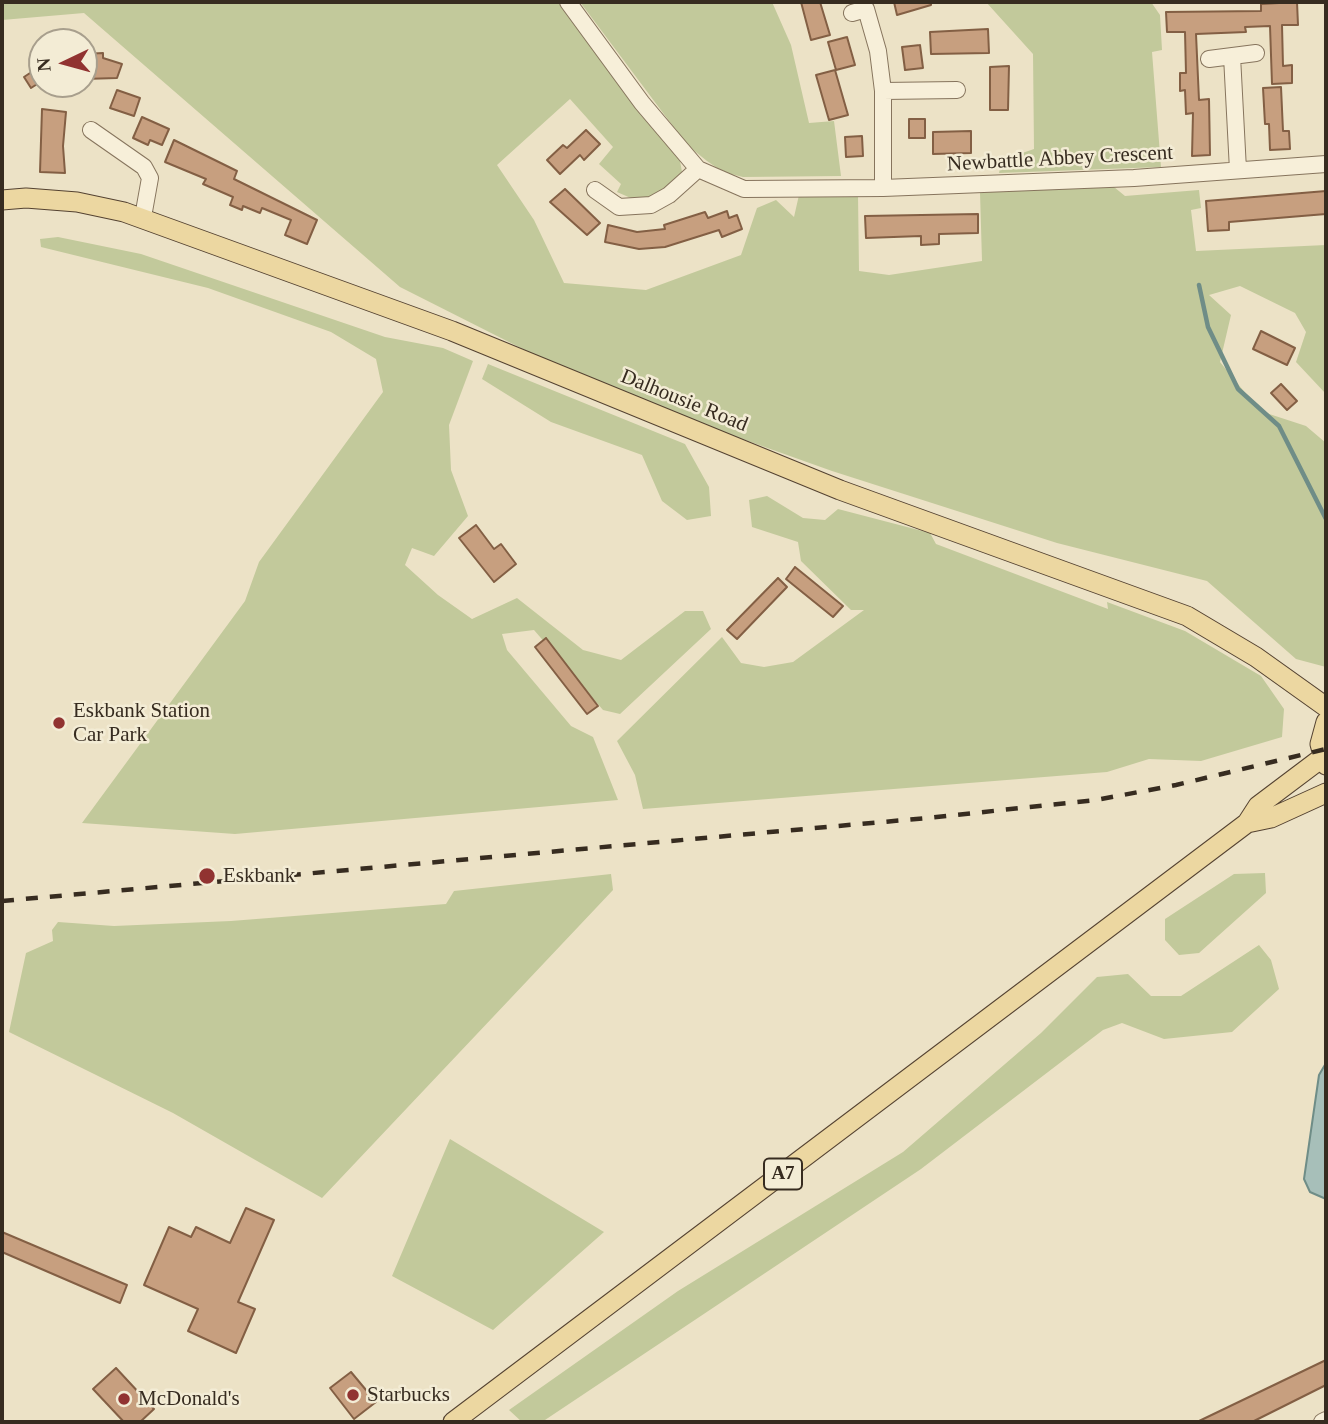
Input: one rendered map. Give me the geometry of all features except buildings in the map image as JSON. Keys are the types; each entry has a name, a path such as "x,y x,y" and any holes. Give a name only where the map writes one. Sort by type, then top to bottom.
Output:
{"main road":[{"name":"Dalhousie Road","path":"2,200 77,202 142,217 488,345 840,490 1187,616 1256,657 1326,707"},
{"name":"A7","path":"453,1422 1247,823 1258,806 1324,761 1321,736 1326,722"},
{"name":"A7","path":"1247,823 1270,818 1326,793"}],"street":[{"name":"Newbattle Abbey Crescent","path":"568,2 642,103 698,169 744,189 883,188 1326,164"},
{"path":"852,13 866,9 878,51 883,91 883,188"},
{"path":"1209,59 1256,53"},
{"path":"1232,56 1238,170"},
{"path":"883,91 957,90"},
{"path":"91,130 113,155 144,167 150,178 142,217"},
{"path":"595,190 619,207 651,205 669,195 698,169"}],"green space":[{"path":"2,2 558,2 680,161 682,172 677,183 652,198 633,199 617,192 621,184 599,164 613,147 570,99 497,165 534,220 564,283 646,290 741,255 757,208 776,200 794,217 799,195 858,195 859,271 889,275 982,261 980,192 1114,187 1125,196 1199,190 1201,208 1191,210 1196,251 1326,245 1326,394 1296,362 1306,332 1295,313 1240,286 1209,295 1231,315 1220,362 1260,411 1306,426 1326,443 1326,667 1296,659 1207,581 1057,543 832,471 602,389 400,287 84,13 2,20"},
{"path":"580,2 772,2 791,45 809,123 834,121 841,176 743,177 723,172 687,145"},
{"path":"986,2 1151,2 1160,15 1162,50 1152,52 1161,167 999,173 1002,160 1034,149 1033,54"},
{"path":"58,237 141,254 385,337 443,348 473,361 449,425 451,470 468,516 434,556 412,548 405,565 438,595 472,619 517,598 583,650 621,660 685,611 703,611 711,629 620,714 603,710 534,630 502,634 507,650 571,726 593,737 618,800 235,834 82,823 245,601 259,562 383,392 376,359 331,332 208,288 41,247 40,239"},
{"path":"488,364 685,444 709,487 711,516 687,520 662,501 642,455 551,422 482,379"},
{"path":"767,496 803,518 825,520 838,509 930,533 936,544 1108,609 1107,602 1185,631 1261,676 1284,709 1282,737 1201,761 1149,759 1107,772 643,809 635,775 617,741 722,637 741,663 764,667 793,662 864,610 851,610 801,561 798,542 752,527 749,500"},
{"path":"1265,873 1266,893 1199,953 1179,955 1165,940 1165,919 1234,874"},
{"path":"611,874 613,890 322,1198 173,1113 9,1032 26,953 53,941 52,930 58,922 114,926 231,921 446,904 454,891"},
{"path":"1259,945 1271,960 1279,989 1232,1032 1164,1039 1122,1023 1103,1030 921,1169 542,1422 522,1422 509,1410 678,1291 903,1152 1041,1033 1097,977 1128,974 1151,996 1181,996"},
{"path":"450,1139 604,1232 493,1330 392,1276"}],"water":[{"path":"1326,1063 1326,1199 1310,1192 1304,1179 1319,1075"}],"waterway":[{"path":"1199,285 1208,327 1238,389 1279,426 1326,519"}],"railway":[{"path":"2,901 927,818 1096,800 1176,785 1326,749"}],"place":[{"name":"Eskbank Station Car Park","path":"59,723"},
{"name":"Eskbank","path":"207,876"},
{"name":"Starbucks","path":"353,1395"},
{"name":"McDonald's","path":"124,1399"}]}
